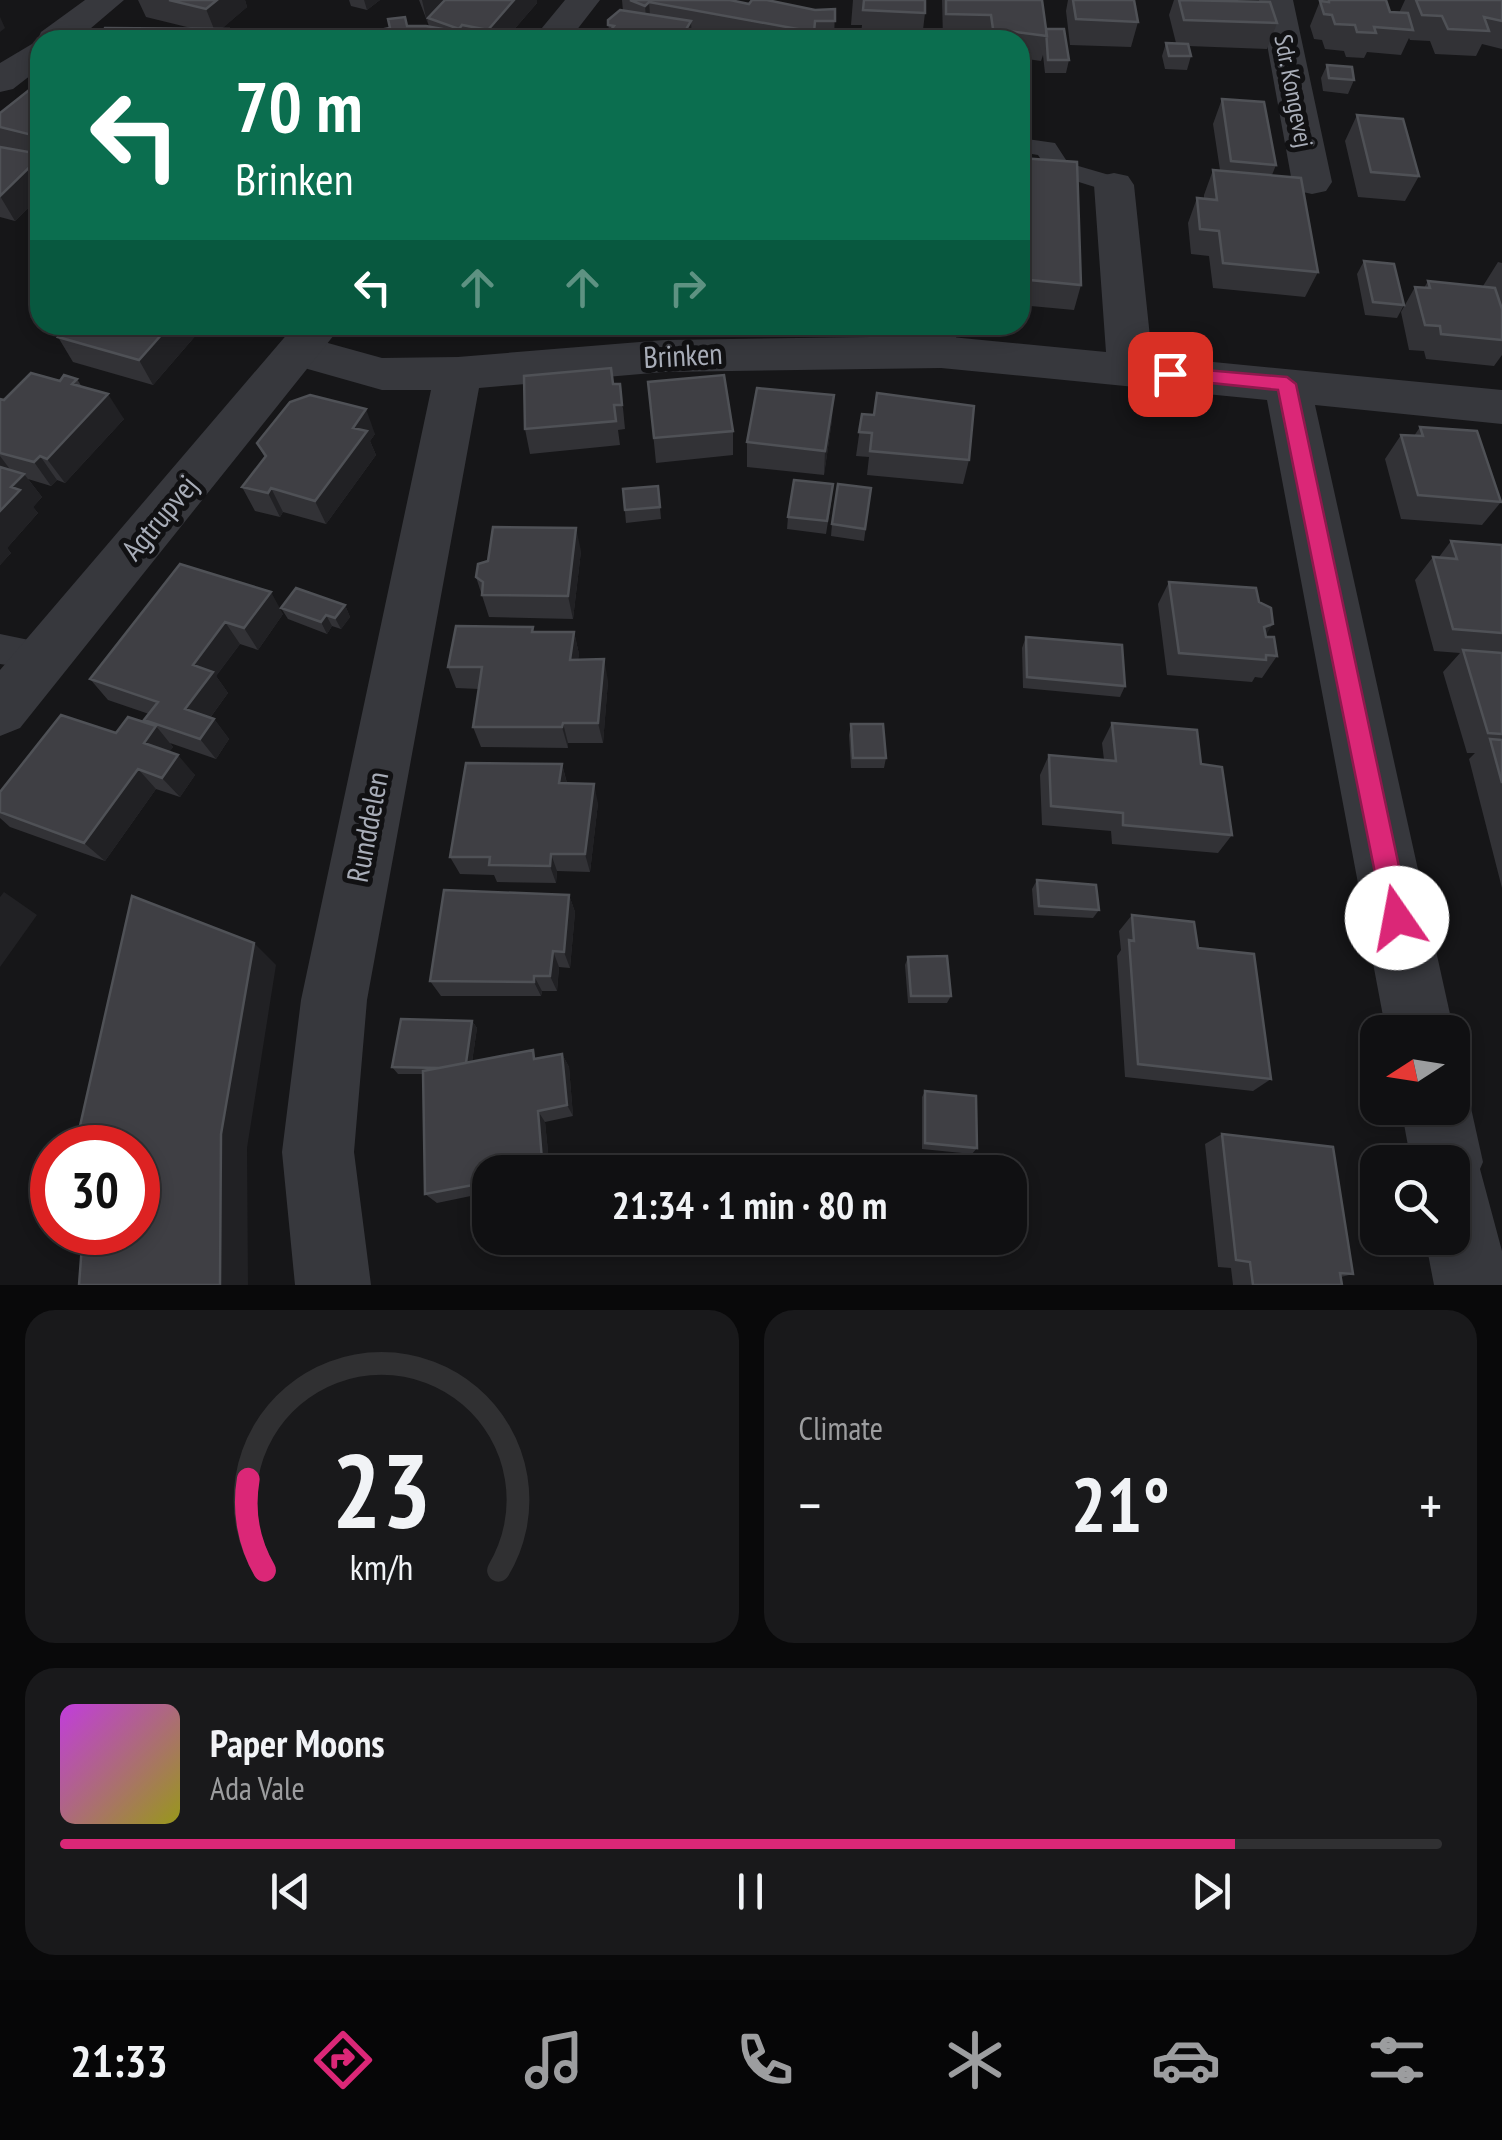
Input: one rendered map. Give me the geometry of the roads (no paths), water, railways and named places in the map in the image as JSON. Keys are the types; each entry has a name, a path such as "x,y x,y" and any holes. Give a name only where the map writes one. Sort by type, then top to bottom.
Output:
{"street":[{"path":"67,30 107,0"},
{"path":"558,30 582,0"},
{"name":"Sdr. Kongevej","path":"1276,0 1312,182"},
{"path":"0,80 30,58"},
{"path":"1114,185 1130,370"},
{"name":"Brinken","path":"309,338 382,374 458,373 941,338 1130,370 1502,407"},
{"name":"Agtrupvej","path":"0,711 23,653 309,338"},
{"name":"Runddelen","path":"333,1285 318,1152 334,1000 458,373"},
{"path":"1287,384 1417,1015"},
{"path":"1466,1255 1472,1285"}],"lane":[{"path":"1030,147 1046,148 1059,168 1114,185"}]}
